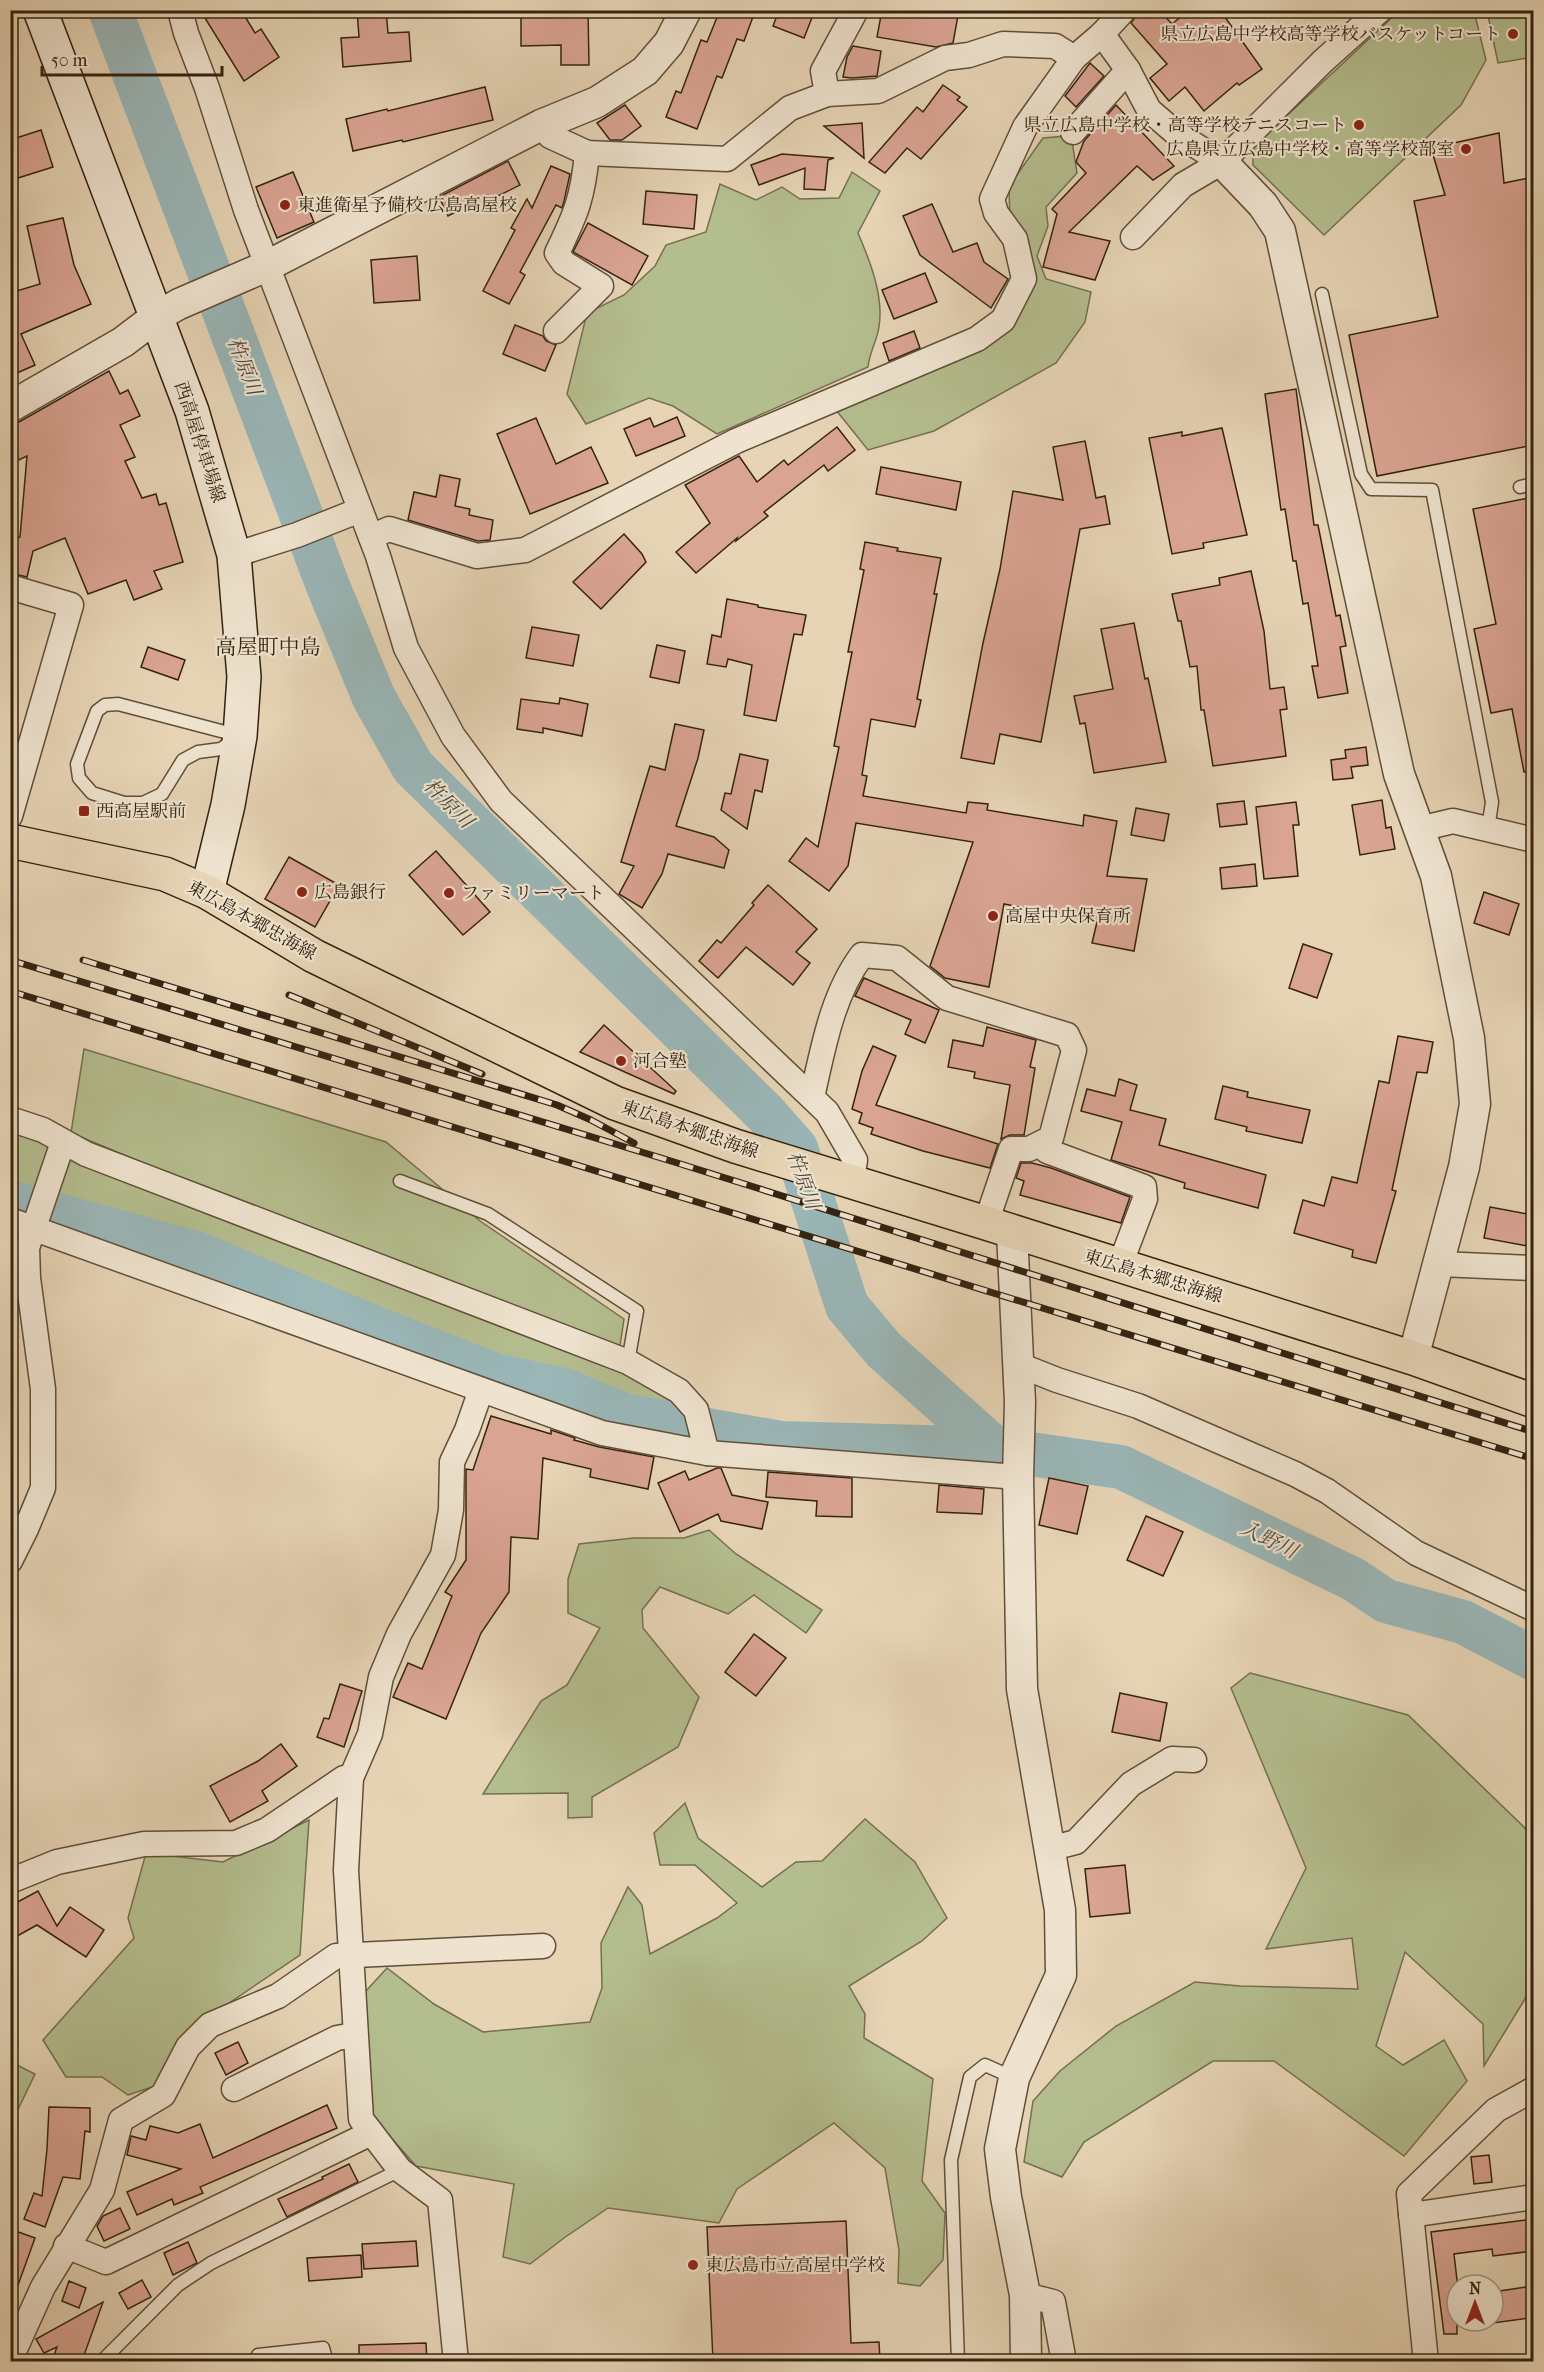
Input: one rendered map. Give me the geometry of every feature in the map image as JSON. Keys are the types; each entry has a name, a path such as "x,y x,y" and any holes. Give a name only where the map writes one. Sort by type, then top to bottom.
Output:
{"main road":[{"name":"西高屋停車場線","path":"40,10 192,411 234,555 244,677 240,736 228,805 207,892"},
{"name":"東広島本郷忠海線","path":"10,840 165,874 207,892 314,956 615,1103 735,1146 1413,1358 1533,1401"}],"street":[{"path":"180,10 246,210 261,268 353,512 371,537 406,648 453,736 501,801 827,1112 855,1160 852,1182"},
{"path":"10,406 123,342 156,317 261,268 541,125 597,102 645,71 669,43 686,10"},
{"path":"827,94 823,71 856,10"},
{"path":"371,537 389,529 477,556 525,550 736,441 977,339 1004,320 1024,279 1015,239 996,213 992,200 1025,127 1074,58 1102,34 1124,10"},
{"path":"1133,237 1183,185 1222,162 1323,61 1380,10"},
{"path":"1102,34 1128,70 1149,110 1177,134 1222,162 1263,206 1280,231 1399,774 1436,876 1469,1038 1475,1104 1464,1167 1440,1264 1413,1358"},
{"path":"541,125 550,136 587,153 727,159 790,108 827,94 878,91 945,57 969,55 1002,44 1055,46 1074,58"},
{"path":"1072,132 1128,70"},
{"path":"556,331 601,286 564,263 557,253 577,212 584,185 587,153"},
{"path":"234,555 297,535 353,512"},
{"path":"10,587 71,605 10,816"},
{"path":"1419,830 1453,821 1533,840"},
{"path":"812,1097 830,1022 851,969 862,955 897,958 947,998 1067,1035 1074,1050 1051,1138 1029,1149 1011,1149 999,1227 1019,1365 1018,1477 1022,1689 1060,1910 1061,1975 1014,2078 1000,2149 1006,2197 1025,2295 1026,2361"},
{"path":"10,1119 43,1130 60,1151 86,1154 628,1362 679,1391 696,1410 706,1449"},
{"path":"1040,1144 1047,1151 1144,1187 1145,1199 1120,1265"},
{"path":"10,1561 43,1488 43,1389 28,1278 27,1222 60,1151"},
{"path":"27,1222 602,1434 706,1449 1018,1477"},
{"path":"1440,1264 1533,1268"},
{"path":"1019,1365 1057,1380 1138,1406 1295,1474 1327,1491 1416,1553 1533,1609"},
{"path":"456,2361 440,2200 400,2170 361,2119 354,2035 346,1870 351,1778 370,1734 381,1677 399,1634 443,1555 451,1510 452,1462 467,1430 481,1390"},
{"path":"1049,1849 1076,1842 1131,1784 1172,1759 1194,1760"},
{"path":"10,1881 57,1862 144,1844 236,1843 267,1830 344,1778 351,1778"},
{"path":"10,2360 43,2287 102,2190 121,2120 163,2095 188,2047 210,2025 278,1996 336,1956 543,1946"},
{"path":"234,2089 337,2038 354,2035"},
{"path":"1426,2361 1409,2194 1496,2110 1533,2089"},
{"path":"66,2246 106,2262 371,2133"},
{"path":"1411,2215 1533,2197"},
{"path":"1025,2295 1053,2302 1064,2361"}],"lane":[{"path":"1322,294 1360,474 1371,489 1432,490 1492,802 1488,830"},
{"path":"1520,487 1533,484"},
{"path":"118,704 240,736 221,749 198,752 183,760 162,794 143,803 124,803 92,793 79,778 77,764 97,711 105,705 118,704"},
{"path":"400,1182 488,1214 637,1311 628,1362"},
{"path":"958,2361 951,2160 970,2077 985,2065 1014,2078"},
{"path":"101,2361 178,2285 211,2263 400,2170"},
{"path":"258,2361 258,2355 323,2348 327,2361"}],"green space":[{"name":"県立広島中学校・高等学校テニスコート","path":"1399,11 1474,11 1486,60 1461,105 1324,235 1253,165 1253,147"},
{"name":"県立広島中学校高等学校バスケットコート","path":"1487,11 1533,11 1533,57 1498,63"},
{"path":"1080,135 1072,141 1077,173 1046,207 1048,226 1037,256 1046,279 1091,292 1085,322 1056,363 934,431 868,450 836,410 1005,329 1031,286 1010,222 1009,186 1043,138"},
{"path":"852,172 880,191 858,233 871,267 880,303 879,327 868,367 717,434 673,406 649,398 586,424 567,394 587,313 624,295 655,266 666,245 706,232 720,184 756,200 782,187 800,199 839,198"},
{"path":"84,1049 386,1142 480,1221 624,1319 618,1359 683,1396 682,1417 395,1324 215,1250 11,1185 11,1129 600,1351 71,1133"},
{"path":"709,1530 736,1554 822,1610 806,1633 754,1595 728,1614 660,1587 642,1610 643,1628 699,1697 678,1747 592,1797 592,1817 568,1818 568,1793 483,1794 541,1701 567,1685 600,1628 568,1613 568,1579 579,1544 634,1538 684,1538"},
{"path":"1250,1673 1408,1715 1524,1827 1533,1841 1533,1990 1531,1989 1484,2066 1483,2024 1405,1952 1376,2046 1403,2065 1444,2040 1467,2081 1404,2156 1274,2061 1213,2061 1084,2142 1062,2177 1024,2162 1033,2101 1060,2071 1116,2026 1195,1982 1240,1986 1358,1989 1352,1938 1266,1949 1306,1868 1231,1688"},
{"path":"685,1803 698,1838 762,1887 796,1862 822,1861 865,1819 915,1862 947,1918 922,1941 849,1986 865,2014 864,2038 933,2079 922,2181 945,2213 943,2260 920,2286 898,2283 899,2250 885,2168 834,2123 737,2189 719,2223 608,2208 530,2264 503,2257 514,2184 416,2166 372,2116 365,1992 387,1968 434,2004 483,2032 590,2022 602,1988 601,1943 628,1887 642,1905 650,1954 717,1918 737,1903 695,1865 660,1865 654,1833"},
{"path":"309,1820 300,1955 204,2020 161,2084 128,2095 102,2077 66,2077 43,2040 134,1938 128,1918 146,1853 223,1862"},
{"path":"11,2062 35,2074 11,2124"}],"building":[{"path":"200,10 241,10 255,33 261,29 279,57 244,81"},
{"path":"357,10 386,10 388,33 409,32 411,61 343,67 341,38 359,37"},
{"path":"562,10 588,10 589,65 561,65 561,45 521,46 521,17 562,17"},
{"path":"720,10 744,10 754,14 744,41 737,39 722,78 717,76 697,129 666,117 676,91 681,93 701,40 707,42"},
{"path":"779,10 815,10 804,38 773,26"},
{"path":"882,10 959,10 953,43 936,47 877,37"},
{"path":"1140,10 1159,10 1172,24 1189,10 1220,10 1262,69 1239,85 1237,83 1204,111 1185,87 1169,101 1150,78 1167,64 1131,23"},
{"path":"853,46 881,51 877,76 843,77 847,57"},
{"path":"1090,63 1104,76 1076,107 1065,96"},
{"path":"943,85 960,97 957,100 967,107 921,159 907,148 885,173 869,162 917,107 923,112"},
{"path":"485,87 493,120 403,142 402,140 353,151 346,119"},
{"path":"625,105 641,126 622,140 610,140 597,123"},
{"path":"1116,105 1174,166 1153,180 1137,166 1069,232 1110,241 1095,280 1043,267 1057,214 1052,209 1086,173 1076,162 1084,141"},
{"path":"862,123 864,158 824,126"},
{"path":"41,130 53,167 18,178 10,157 10,140"},
{"path":"1499,133 1504,183 1529,178 1533,198 1533,445 1377,476 1349,335 1438,317 1414,201 1445,195 1431,148"},
{"path":"782,154 834,158 828,160 825,190 804,189 805,168 759,185 751,165"},
{"path":"508,161 520,185 490,200 488,195 448,216 439,197"},
{"path":"551,166 570,174 562,208 556,205 520,272 525,275 509,304 483,291 515,230 511,228 527,199 532,208"},
{"name":"東進衛星予備校 広島高屋校","path":"293,172 314,222 277,238 256,187"},
{"path":"646,191 697,195 694,229 643,224"},
{"path":"932,204 953,252 977,243 984,262 1008,279 991,308 920,255 903,216"},
{"path":"63,218 74,265 91,304 21,334 35,365 10,376 10,312 17,327 10,305 10,293 40,284 27,226"},
{"path":"588,223 648,256 632,285 573,252"},
{"path":"417,256 420,300 374,303 371,260"},
{"path":"925,273 937,302 894,319 882,290"},
{"path":"515,325 543,336 546,341 556,345 545,371 503,354"},
{"path":"914,331 920,348 889,361 883,343"},
{"path":"109,371 120,394 128,390 140,416 120,425 135,457 125,461 142,498 156,494 159,505 166,503 183,562 154,571 162,589 134,600 126,580 88,594 65,538 33,551 27,577 10,573 10,553 14,540 20,537 27,456 10,464 10,424 19,422"},
{"path":"1296,389 1314,525 1318,525 1336,616 1340,615 1346,646 1340,647 1348,693 1318,698 1312,666 1318,666 1308,603 1303,604 1296,561 1293,561 1285,509 1281,510 1265,394"},
{"path":"677,417 685,436 636,456 624,429 650,418 654,427"},
{"path":"536,418 556,464 591,447 608,483 530,514 497,434"},
{"path":"837,427 855,450 828,471 824,465 764,512 768,516 736,541 737,538 696,573 676,552 710,523 685,485 739,456 757,482 784,460 788,465"},
{"path":"1222,428 1247,535 1203,543 1204,548 1172,554 1149,438 1182,432 1182,436"},
{"path":"1085,441 1096,498 1105,496 1110,524 1080,529 1041,742 1000,734 994,764 961,758 1000,569 1013,491 1063,500 1053,447"},
{"path":"881,467 961,482 956,510 876,494"},
{"path":"440,475 460,479 455,506 470,509 469,515 493,520 490,540 478,541 408,520 414,492 436,497"},
{"path":"1533,497 1533,771 1524,772 1512,709 1491,713 1474,629 1496,624 1473,509"},
{"path":"624,534 646,562 601,609 573,582"},
{"path":"865,542 898,548 897,551 941,558 934,594 937,594 917,699 921,700 915,727 871,719 862,775 867,776 863,796 966,813 968,802 988,804 987,810 1083,826 1084,815 1117,821 1107,876 1147,879 1134,951 1092,943 1097,922 1004,904 989,987 945,978 930,966 973,842 856,823 848,866 829,891 789,861 806,838 818,847 839,747 834,746 852,652 848,652 864,570 860,569"},
{"path":"1251,571 1264,631 1270,689 1284,687 1287,709 1280,710 1286,756 1213,766 1204,710 1201,710 1197,666 1190,667 1181,621 1178,621 1172,594 1220,585 1219,578"},
{"path":"727,599 806,615 802,635 794,634 776,721 744,715 752,665 728,659 726,667 707,664 712,635 721,637"},
{"path":"1134,623 1145,679 1148,678 1166,762 1094,773 1085,723 1080,724 1074,696 1113,689 1101,629"},
{"path":"532,627 579,635 573,666 526,658"},
{"path":"657,645 685,651 679,683 650,677"},
{"path":"148,647 185,660 178,680 141,667"},
{"path":"560,698 588,704 582,736 543,728 543,733 517,729 521,699 559,704"},
{"path":"675,724 704,730 698,758 676,826 714,837 729,850 724,868 668,854 662,874 642,908 619,894 634,866 621,862 650,766 665,770"},
{"path":"1366,747 1368,765 1351,767 1353,778 1333,780 1331,760 1346,758 1345,750"},
{"path":"740,754 768,760 762,792 755,790 747,829 721,810 725,793 731,794"},
{"path":"1382,800 1386,828 1391,827 1395,849 1360,855 1352,805"},
{"path":"1244,801 1247,824 1220,827 1217,804"},
{"path":"1296,802 1299,825 1293,825 1298,876 1264,879 1256,807"},
{"path":"1136,808 1169,814 1164,841 1131,835"},
{"name":"ファミリーマート","path":"436,851 490,912 463,935 409,875"},
{"name":"広島銀行","path":"289,857 339,885 315,927 265,899"},
{"path":"1255,864 1257,886 1222,889 1220,868"},
{"path":"768,885 817,929 796,952 810,963 793,985 746,947 718,978 699,961 717,940 721,943"},
{"path":"1484,892 1519,904 1509,935 1474,923"},
{"path":"1303,944 1332,954 1317,998 1289,988"},
{"path":"864,978 939,1010 925,1043 905,1034 911,1020 855,996"},
{"name":"河合塾","path":"604,1025 676,1091 674,1094 580,1052"},
{"path":"987,1027 1036,1040 1030,1067 1035,1068 1024,1135 1010,1135 1001,1139 1010,1085 974,1078 975,1072 948,1067 953,1040 983,1046"},
{"path":"1398,1036 1433,1042 1427,1073 1417,1072 1392,1190 1396,1191 1376,1263 1352,1257 1353,1250 1294,1233 1303,1200 1324,1206 1332,1177 1357,1183 1379,1081 1389,1083"},
{"path":"873,1046 896,1056 876,1105 998,1144 990,1168 923,1151 871,1134 873,1128 859,1123 862,1113 852,1109 862,1071"},
{"path":"1119,1079 1137,1085 1130,1110 1166,1119 1159,1145 1266,1175 1258,1208 1184,1188 1185,1183 1111,1160 1122,1122 1081,1111 1087,1089 1115,1096"},
{"path":"1223,1086 1248,1092 1247,1097 1310,1110 1302,1143 1246,1131 1247,1127 1215,1119"},
{"path":"1021,1163 1032,1163 1051,1168 1130,1197 1121,1223 1020,1195 1024,1181 1016,1178"},
{"path":"1490,1207 1533,1215 1533,1247 1484,1238"},
{"path":"491,1416 551,1434 551,1430 599,1447 654,1457 648,1489 590,1477 591,1469 543,1458 538,1539 511,1537 509,1592 481,1633 446,1719 393,1697 408,1663 422,1669 452,1596 445,1592 466,1560 466,1469 473,1470"},
{"path":"721,1468 732,1495 768,1502 762,1529 721,1521 718,1514 680,1532 658,1483 685,1471 689,1480"},
{"path":"768,1472 852,1478 852,1517 816,1516 817,1501 766,1497"},
{"path":"1049,1478 1088,1486 1077,1534 1039,1525"},
{"path":"939,1485 984,1489 982,1514 937,1512"},
{"path":"1146,1516 1183,1532 1163,1576 1127,1560"},
{"path":"754,1634 786,1658 756,1696 725,1672"},
{"path":"340,1684 362,1691 344,1747 317,1737 324,1718 329,1719"},
{"path":"1120,1693 1167,1703 1160,1741 1112,1732"},
{"path":"281,1744 297,1766 262,1791 268,1801 230,1822 210,1786 258,1761"},
{"path":"1125,1865 1130,1913 1090,1917 1085,1869"},
{"path":"38,1891 57,1926 70,1907 104,1930 86,1957 37,1925 10,1940 10,1906"},
{"path":"238,2042 248,2063 226,2075 215,2053"},
{"path":"327,2105 337,2128 200,2187 203,2193 174,2205 172,2199 137,2215 127,2192 181,2169 127,2155 131,2136 146,2140 150,2126 178,2133 200,2124 213,2158"},
{"path":"49,2107 90,2108 90,2132 85,2131 80,2179 63,2177 45,2227 24,2219 34,2193 42,2196"},
{"path":"1489,2155 1492,2182 1474,2184 1471,2157"},
{"path":"349,2164 358,2182 287,2217 278,2199 323,2179 322,2177"},
{"path":"120,2208 130,2229 104,2241 97,2226 103,2216"},
{"path":"1533,2219 1533,2251 1493,2256 1492,2249 1454,2254 1456,2273 1445,2273 1445,2333 1457,2334 1444,2334 1431,2232"},
{"path":"846,2221 851,2343 879,2342 880,2361 713,2361 707,2227"},
{"path":"10,2229 35,2238 13,2299 10,2298"},
{"path":"416,2241 418,2266 364,2269 362,2244"},
{"path":"188,2242 197,2263 173,2275 164,2253"},
{"path":"361,2255 362,2277 309,2281 307,2258"},
{"path":"142,2280 151,2297 128,2309 119,2293"},
{"path":"69,2281 86,2288 79,2308 62,2301"},
{"path":"1533,2286 1533,2310 1528,2310 1529,2318 1505,2321 1505,2290"},
{"path":"103,2302 82,2361 52,2361 57,2347 44,2353 36,2339"},
{"path":"426,2343 427,2361 359,2361 359,2345"}],"waterway":[{"name":"杵原川","path":"110,10 328,586 374,698 413,767 765,1113 796,1148 847,1306 884,1350 995,1449"},
{"name":"入野川","path":"10,1202 196,1253 495,1375 564,1390 627,1416 781,1443 995,1449 1121,1467 1353,1579 1386,1601 1463,1622 1534,1659"}],"railway":[{"path":"10,960 671,1161 1534,1432"},
{"path":"83,960 557,1105 634,1143"},
{"path":"10,991 1534,1459"},
{"path":"289,995 482,1074"}],"place":[{"name":"県立広島中学校高等学校バスケットコート","path":"1513,34"},
{"name":"県立広島中学校・高等学校テニスコート","path":"1359,125"},
{"name":"広島県立広島中学校・高等学校部室","path":"1466,149"},
{"name":"東進衛星予備校 広島高屋校","path":"285,205"},
{"name":"西高屋駅前","path":"84,811"},
{"name":"広島銀行","path":"302,892"},
{"name":"ファミリーマート","path":"449,893"},
{"name":"高屋中央保育所","path":"993,916"},
{"name":"河合塾","path":"621,1061"},
{"name":"東広島市立高屋中学校","path":"693,2265"}],"district":[{"name":"高屋町中島","path":"268,647"}]}
